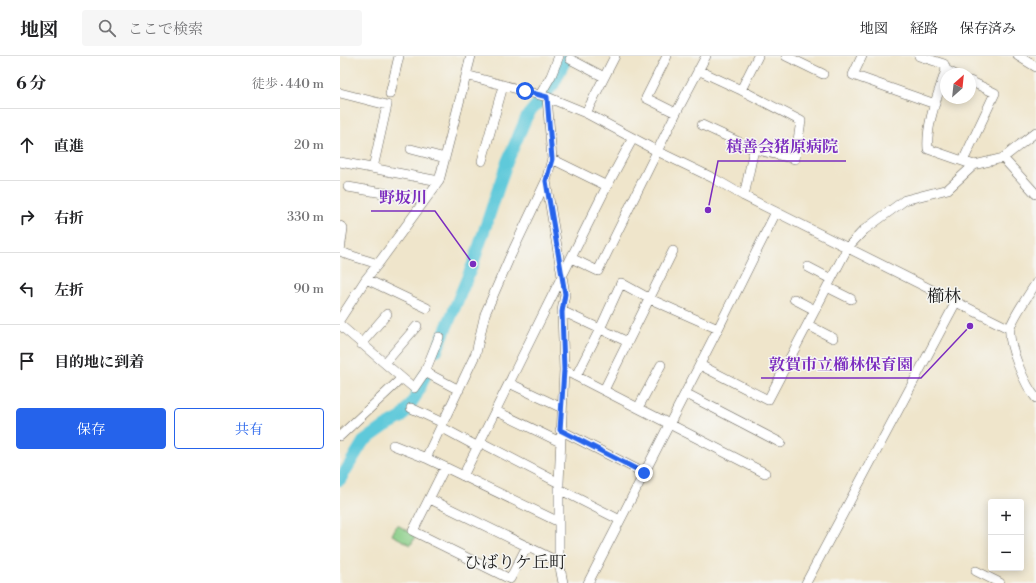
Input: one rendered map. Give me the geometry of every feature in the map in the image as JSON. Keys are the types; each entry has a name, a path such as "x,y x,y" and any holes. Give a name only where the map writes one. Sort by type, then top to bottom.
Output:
{"street":[{"path":"390,94 399,56"},
{"path":"340,319 366,279 439,181 471,56"},
{"path":"426,458 476,353 485,314 546,181 552,159 543,96 559,56"},
{"path":"586,113 614,56"},
{"path":"667,56 646,98 676,113"},
{"path":"571,258 598,271 676,113 706,56"},
{"path":"742,90 758,56"},
{"path":"786,56 823,74"},
{"path":"862,56 853,75 936,104"},
{"path":"919,56 944,64 947,68"},
{"path":"1018,56 1036,67"},
{"path":"570,59 604,77"},
{"path":"698,70 742,90 801,121 795,159 754,150 702,125"},
{"path":"466,75 543,96 586,113 657,152 713,178 744,196 1010,328"},
{"path":"963,161 995,93 976,85"},
{"path":"482,161 503,86"},
{"path":"340,93 387,105 374,168"},
{"path":"940,95 927,138 928,149 974,165"},
{"path":"700,365 768,400 848,247 864,230 905,200 948,189 974,165 1003,158 1036,132"},
{"path":"463,476 607,186 633,138"},
{"path":"411,149 445,158"},
{"path":"744,196 754,150"},
{"path":"1003,158 1036,194"},
{"path":"552,159 607,186"},
{"path":"340,162 439,181"},
{"path":"546,181 565,294 562,312 564,370 560,430 559,486 559,562 563,583"},
{"path":"348,187 424,200"},
{"path":"588,583 700,365 776,212"},
{"path":"340,226 344,228 340,251 378,264"},
{"path":"604,390 650,299 672,251"},
{"path":"808,267 851,299"},
{"path":"366,279 427,308"},
{"path":"576,376 621,283 650,299 718,329"},
{"path":"1036,283 1010,328 1011,341 1019,367 1025,381 1036,398"},
{"path":"794,299 815,310"},
{"path":"806,583 956,302"},
{"path":"562,312 628,342"},
{"path":"361,344 387,314"},
{"path":"340,325 414,388 425,372 439,337"},
{"path":"808,325 833,338"},
{"path":"385,363 416,326"},
{"path":"638,408 661,365"},
{"path":"564,370 765,473"},
{"path":"425,372 459,390"},
{"path":"340,436 402,378"},
{"path":"509,384 562,408"},
{"path":"685,393 781,443"},
{"path":"411,408 620,520"},
{"path":"496,411 560,442"},
{"path":"560,430 644,473"},
{"path":"393,445 426,458 559,522"},
{"path":"445,467 430,499 412,531 510,579 527,546"},
{"path":"430,499 559,562"},
{"path":"976,571 984,579 1000,583"}],"green space":[{"path":"397,525 416,535 411,545 392,535"}],"waterway":[{"path":"437,350 473,264 507,162 527,116 554,84 568,56"},
{"path":"340,480 363,442 384,427 402,417 416,396 426,374"}],"place":[{"name":"積善会猪原病院","path":"708,210"},
{"name":"野坂川","path":"473,264"},
{"name":"敦賀市立櫛林保育園","path":"970,326"}],"district":[{"name":"櫛林","path":"944,296"},
{"name":"ひばりケ丘町","path":"515,562"}],"route":[{"path":"525,91 547,97 552,159 546,181 554,238 565,294 562,312 564,370 560,430 644,473"}]}
